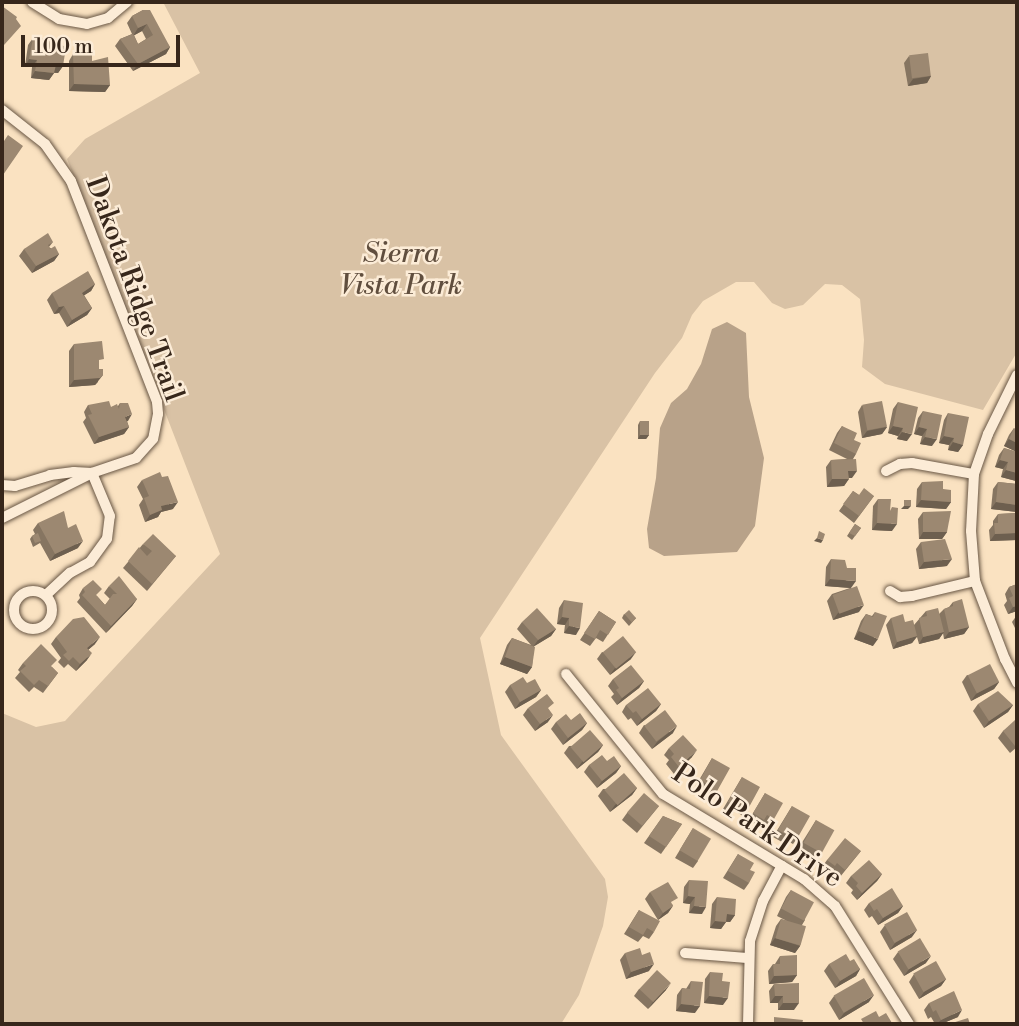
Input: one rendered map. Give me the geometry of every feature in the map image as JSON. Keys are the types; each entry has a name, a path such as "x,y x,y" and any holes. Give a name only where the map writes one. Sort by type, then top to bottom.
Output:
{"street":[{"path":"32,2 59,19 87,24 108,18 127,2"},
{"name":"Dakota Ridge Trail","path":"2,110 46,144 71,181 157,401 158,427 146,450 136,458 92,473 2,518"},
{"path":"1017,375 988,433 974,474 971,531 975,581 1005,659 1017,682"},
{"path":"886,471 900,464 912,463 974,474"},
{"name":"Dakota Ridge Trail","path":"2,485 15,486 74,472 92,473"},
{"path":"46,595 70,573 90,562 107,539 110,516 92,473"},
{"path":"890,591 900,597 912,596 975,581"},
{"name":"Polo Park Drive","path":"566,674 663,794 813,886 835,906 909,1024"},
{"path":"748,1024 747,958 754,922 782,866"},
{"path":"685,953 747,958"}],"green space":[{"name":"Sierra Vista Park","path":"163,2 1017,2 1017,352 983,410 885,384 862,367 864,340 860,299 842,285 825,284 803,305 785,309 772,303 754,282 736,282 703,301 692,315 682,338 655,373 480,638 501,735 605,879 608,897 603,926 579,995 561,1024 2,1024 2,713 36,727 65,721 220,554 67,159 85,139 200,73"}],"shaded area":[{"path":"727,322 746,333 749,397 764,458 755,526 737,552 664,556 649,548 647,529 656,478 660,428 671,403 687,389 701,364 712,329"}],"building":[{"path":"2,6 17,17 21,26 4,45 2,43"},
{"path":"143,10 150,10 170,47 138,64 120,39 133,34 138,44 153,35 147,24 138,28 132,16"},
{"path":"33,38 46,39 45,46 50,40 66,47 63,66 56,65 54,73 35,71 37,60 29,59"},
{"path":"92,52 92,61 108,57 110,85 74,84 73,54"},
{"path":"928,53 931,76 912,78 909,55"},
{"path":"8,135 23,146 3,175 2,139 4,141"},
{"path":"48,233 53,242 48,245 50,249 55,246 59,254 36,266 24,249"},
{"path":"88,271 95,284 82,293 92,308 72,320 64,306 59,307 52,293"},
{"path":"102,341 104,359 99,360 99,369 103,369 103,375 100,378 74,380 74,344"},
{"path":"109,401 111,407 117,404 119,409 120,403 128,403 132,414 125,417 129,427 99,437 88,415 92,414 88,405"},
{"path":"882,401 887,427 867,430 862,405"},
{"path":"898,402 918,407 912,434 893,426"},
{"path":"923,411 942,415 937,439 925,437 927,429 919,427"},
{"path":"948,413 969,417 963,445 953,442 954,438 944,436"},
{"path":"640,421 649,421 649,435 640,435"},
{"path":"842,426 857,433 854,440 861,443 856,454 834,443"},
{"path":"1014,428 1017,430 1017,443 1009,439"},
{"path":"1004,448 1017,452 1017,473 1006,470 1008,462 1000,460"},
{"path":"856,459 857,471 848,471 849,479 832,479 831,460"},
{"path":"160,472 162,477 168,476 178,502 161,506 162,510 150,515 144,498 149,496 142,480"},
{"path":"943,481 943,489 951,490 951,502 921,500 922,482"},
{"path":"998,482 1017,484 1017,505 996,502"},
{"path":"864,488 874,496 859,516 843,504 853,491 859,495"},
{"path":"878,499 891,499 890,511 892,507 898,508 897,524 877,523"},
{"path":"904,500 911,500 911,506 904,506"},
{"path":"64,511 68,528 76,524 83,541 55,554 38,523"},
{"path":"951,511 947,532 923,532 923,512"},
{"path":"1017,513 1017,533 995,534 994,523 998,523 998,514"},
{"path":"855,524 861,528 855,536 849,533"},
{"path":"819,531 825,534 823,540 817,538"},
{"path":"38,533 41,541 35,543 32,536"},
{"path":"153,534 176,556 152,584 128,561 139,547 147,556 152,551 143,544"},
{"path":"945,539 952,559 924,562 921,542"},
{"path":"831,559 845,560 847,568 856,568 856,581 830,579"},
{"path":"119,576 137,599 111,626 82,595 85,592 83,588 93,580 102,589 96,595 105,605 113,594 117,594 109,586"},
{"path":"1017,584 1017,606 1013,607 1009,598 1013,596 1009,587"},
{"path":"857,586 864,605 839,614 833,595"},
{"path":"962,599 969,627 949,632 944,609"},
{"path":"564,600 583,603 580,628 569,626 569,618 562,617"},
{"path":"537,608 556,629 538,640 522,622"},
{"path":"938,608 944,632 923,637 919,618 927,616 926,611"},
{"path":"629,610 636,618 632,622 624,614"},
{"path":"599,611 616,622 608,635 600,630 595,639 584,633"},
{"path":"875,612 887,616 878,639 859,631 866,614 873,617"},
{"path":"903,614 905,622 913,620 917,636 897,642 891,618"},
{"path":"84,617 100,637 87,648 92,653 80,664 73,657 69,661 63,655 67,652 56,637 73,619"},
{"path":"623,636 636,652 616,669 603,652"},
{"path":"512,638 535,647 532,667 505,657"},
{"path":"41,644 57,660 51,666 58,673 48,686 39,680 34,685 20,671 26,666 23,663"},
{"path":"990,664 999,682 977,693 968,675"},
{"path":"631,665 644,681 622,698 613,679"},
{"path":"523,677 527,683 535,679 541,690 520,702 510,685"},
{"path":"648,688 661,704 642,719 626,705"},
{"path":"998,691 1013,705 989,721 978,704"},
{"path":"547,694 554,703 548,708 553,715 540,724 528,708"},
{"path":"665,710 677,726 656,742 644,726"},
{"path":"580,713 587,723 568,738 556,722 566,714 571,720"},
{"path":"1015,720 1017,744 1015,746 1003,731"},
{"path":"590,730 603,745 583,762 570,747"},
{"path":"683,735 697,750 679,767 671,757 674,754 669,748"},
{"path":"602,755 607,761 614,756 621,766 602,781 589,765"},
{"path":"712,758 730,768 716,793 700,780"},
{"path":"624,773 637,788 617,805 604,790"},
{"path":"742,777 760,787 748,809 739,803 737,807 728,802"},
{"path":"644,793 659,806 642,826 627,813"},
{"path":"765,793 783,803 774,819 767,815 764,820 753,813"},
{"path":"792,806 810,816 798,837 778,830"},
{"path":"663,816 682,824 666,847 649,836"},
{"path":"816,820 834,830 822,853 803,843"},
{"path":"693,828 711,839 698,861 680,850"},
{"path":"845,838 861,851 845,870 837,863 835,866 827,860"},
{"path":"738,854 754,863 750,870 755,872 749,883 728,871"},
{"path":"869,860 882,874 862,893 851,876"},
{"path":"689,880 708,881 706,907 694,906 695,897 688,896"},
{"path":"668,882 678,898 671,902 673,906 663,913 650,892"},
{"path":"892,888 903,906 883,918 869,903"},
{"path":"791,890 814,902 804,921 781,909"},
{"path":"717,897 736,899 735,915 727,914 726,922 715,921"},
{"path":"639,910 660,921 654,932 647,928 643,935 629,927"},
{"path":"907,912 917,930 894,943 884,925"},
{"path":"781,919 806,926 800,945 775,938"},
{"path":"920,938 931,956 909,969 898,951"},
{"path":"640,948 642,955 650,952 654,964 631,972 625,953"},
{"path":"846,954 850,961 854,959 860,969 840,981 829,964"},
{"path":"797,955 797,975 774,976 773,964 780,964 780,956"},
{"path":"936,961 946,979 923,992 913,974"},
{"path":"657,970 671,983 653,1002 639,989"},
{"path":"710,972 723,973 722,981 730,982 728,998 709,996"},
{"path":"864,978 874,995 844,1013 834,996"},
{"path":"691,981 703,982 700,1006 681,1004 682,988 690,989"},
{"path":"799,983 799,1003 783,1003 783,996 775,996 774,984"},
{"path":"954,991 962,1010 941,1020 929,1003"},
{"path":"876,1011 879,1017 886,1013 892,1023 864,1024 861,1019"},
{"path":"774,1017 803,1020 802,1024 774,1024"},
{"path":"968,1018 970,1024 949,1024"}]}
